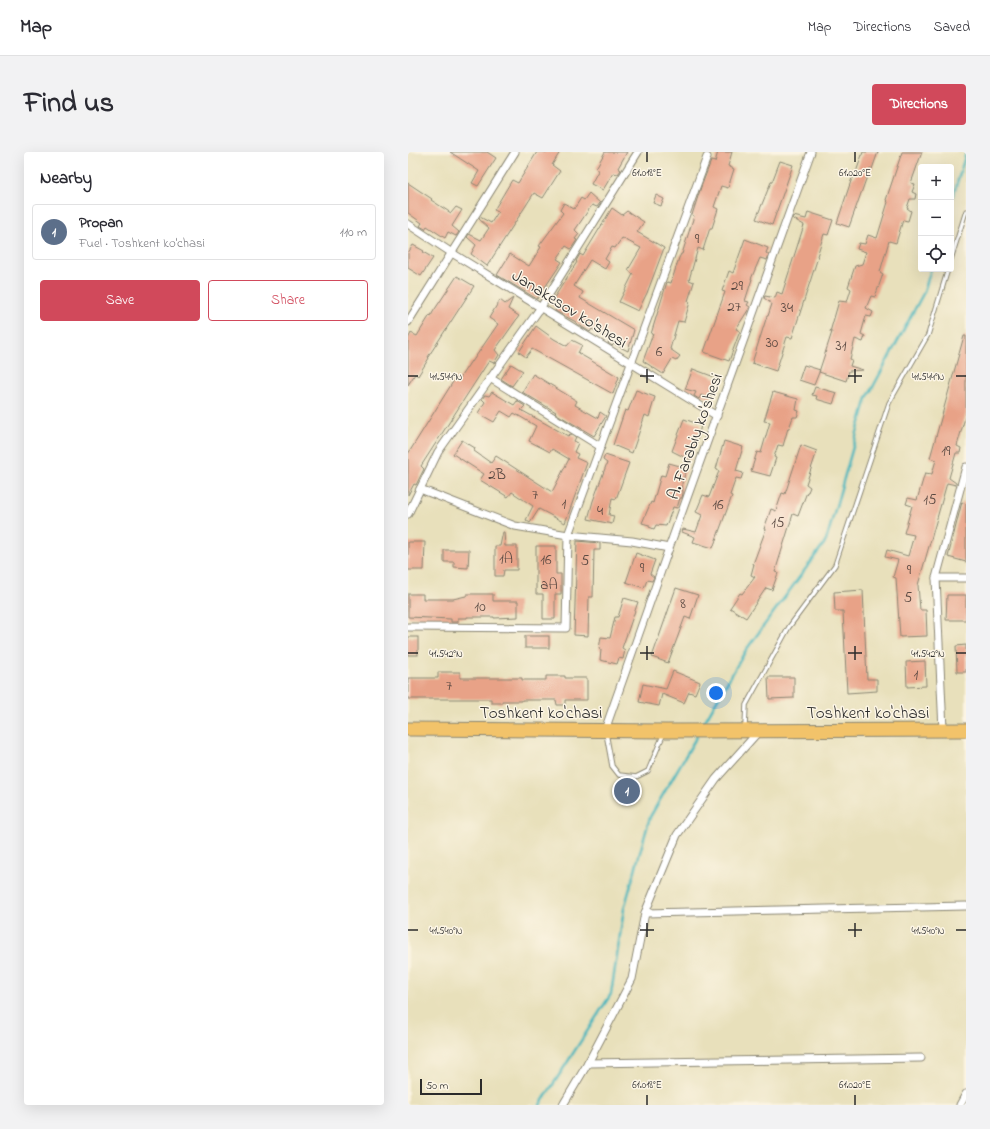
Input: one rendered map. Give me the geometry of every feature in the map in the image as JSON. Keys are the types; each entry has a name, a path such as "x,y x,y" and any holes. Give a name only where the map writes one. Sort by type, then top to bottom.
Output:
{"highway":[{"name":"Toshkent ko'chasi","path":"408,729 670,731 966,730"}],"street":[{"path":"408,514 438,452 541,307 638,152"},
{"name":"A. Farabiy ko'shesi","path":"605,730 812,152"},
{"path":"408,322 452,253 512,153"},
{"path":"408,627 566,628 568,535 707,157"},
{"name":"Janakesov ko'shesi","path":"408,224 452,253 717,416"},
{"path":"490,378 601,447"},
{"path":"943,730 936,578 966,467"},
{"path":"420,489 515,526 568,535 632,541 669,548"},
{"path":"936,578 966,578"},
{"path":"563,1105 588,1063 632,979 644,912 677,835 716,779 759,731"},
{"path":"644,912 966,906"},
{"path":"588,1063 921,1058"},
{"path":"960,1105 966,1094"}],"lane":[{"path":"954,249 966,211"},
{"path":"745,731 746,704 789,626 835,565 889,403 928,335 947,272"},
{"path":"605,730 612,766 619,775 636,777 648,771 670,731"}],"building":[{"path":"450,152 487,152 496,158 478,186 472,183 479,171"},
{"path":"537,152 560,152 552,165 560,171 543,198 534,193 487,266 471,254 476,245 467,237 469,234 481,240 489,228 479,219 480,217 491,223 498,212 494,210 512,180 518,183"},
{"path":"605,152 627,152 618,168 621,170 618,174 613,173 603,190 591,184 598,171 596,168"},
{"path":"718,152 732,152 728,166 734,169 728,188 721,186 714,207 718,209 703,250 698,248 689,280 694,282 688,301 690,302 684,322 678,321 670,349 680,356 676,361 672,359 663,374 643,361 653,334 651,334 667,282 671,283 679,258 682,254 701,187 711,161 715,162"},
{"path":"863,152 878,152 872,169 870,168 849,227 837,223 852,178 854,178"},
{"path":"902,152 922,152 911,183 915,184 912,192 916,194 915,199 910,199 907,208 911,211 908,221 903,220 896,243 889,241 880,272 883,274 875,297 871,296 866,308 873,312 871,317 866,316 861,334 865,336 863,342 855,339 850,359 852,360 850,366 863,370 849,371 846,381 819,372 832,332 830,332 839,301 847,302 851,289 848,287 855,266 862,264 866,252 857,249 859,243 865,244 868,235 877,238 888,202 886,200"},
{"path":"780,161 793,165 772,225 756,219"},
{"path":"408,183 451,213 456,207 462,210 452,226 459,232 456,236 448,232 445,238 427,226 425,229 420,226 422,223 408,213"},
{"path":"589,193 600,203 597,207 592,205 575,230 579,234 575,239 577,240 571,249 566,246 557,259 562,262 537,299 497,275 510,254 529,266 541,247 539,246 563,213 560,210 564,203 574,209 581,198 584,200"},
{"path":"656,195 664,199 661,206 653,203"},
{"path":"612,208 622,215 627,211 644,222 637,232 664,248 647,293 638,311 619,302 633,274 628,270 641,248 622,238 615,248 612,247 605,259 609,262 605,269 590,260 574,286 583,292 580,298 634,330 628,351 614,344 612,346 608,343 610,339 592,329 590,332 576,322 555,311 557,308 550,304 577,262 576,261 580,254 583,256"},
{"path":"808,212 833,220 828,235 824,234 792,338 787,337 776,371 752,363 772,304 764,298 765,296 775,298 777,292 782,294 804,225 792,218 793,216 806,219"},
{"path":"745,239 768,248 766,253 769,255 767,260 760,258 751,279 745,301 749,302 747,305 750,307 736,329 740,331 729,361 704,352 725,292 722,291 729,271 733,273"},
{"path":"413,245 433,258 421,276 408,268 408,253"},
{"path":"457,276 474,286 428,357 429,358 418,376 415,374 408,385 408,339 411,333 417,336"},
{"path":"513,298 508,309 519,316 495,350 499,355 494,363 489,361 485,367 421,466 424,469 416,485 414,484 408,495 408,454 456,377 459,379 498,324 489,318 500,300 505,304"},
{"path":"536,326 567,346 572,340 582,345 578,353 619,377 613,394 532,349 526,357 519,352"},
{"path":"964,336 966,336 966,414 957,446 961,448 960,453 956,453 949,478 956,483 956,485 947,483 918,585 920,610 926,610 927,636 900,637 896,578 893,577 898,560 885,557 887,550 908,556 914,535 904,533 912,506 906,504 908,498 917,500 925,473 932,474 936,460 930,458"},
{"path":"511,364 523,371 512,386 501,379"},
{"path":"804,365 820,370 814,385 799,380"},
{"path":"693,369 717,378 710,399 701,395 699,399 694,396 696,392 685,389"},
{"path":"533,374 577,401 575,405 598,418 600,412 606,416 594,436 522,392"},
{"path":"815,387 837,393 833,404 816,399 817,396 812,395"},
{"path":"636,390 655,397 649,417 645,415 632,453 613,445 625,410 628,411"},
{"path":"492,392 514,405 517,401 525,406 521,410 568,436 570,434 576,437 574,441 578,443 574,452 578,454 576,458 587,463 565,523 539,509 530,523 526,520 533,506 512,492 508,497 480,480 484,474 453,454 462,440 475,448 474,451 491,463 496,456 552,492 569,459 552,449 550,452 529,441 536,426 514,413 511,417 501,411 494,422 478,413 485,402 482,399 485,395 489,396"},
{"path":"773,392 798,399 796,410 799,411 797,417 793,417 783,446 778,445 774,457 776,458 770,476 751,471 757,452 761,453 770,422 764,421"},
{"path":"684,419 701,425 690,460 672,451"},
{"path":"724,441 743,447 736,471 743,473 741,479 736,478 730,495 732,496 713,548 693,542 695,537 682,532 683,529 696,532 702,515 696,512 703,495 709,497 719,471 716,469"},
{"path":"801,445 817,451 806,484 810,487 798,516 793,514 775,572 778,573 772,590 766,588 746,618 730,608 740,593 742,594 755,577 751,575 753,564 766,529 764,529 771,509 776,511 782,493 785,494"},
{"path":"605,455 629,463 616,499 612,498 609,515 614,516 612,524 588,519 607,463 603,460"},
{"path":"669,463 687,468 682,483 682,498 680,498 677,508 673,507 666,526 656,525 654,529 649,527 649,525 642,523 651,502 653,503 661,475 665,476"},
{"path":"962,502 966,504 966,562 948,557"},
{"path":"503,532 505,546 517,546 517,570 504,570 503,576 495,576 495,546 500,546"},
{"path":"577,541 600,543 600,550 594,550 593,597 589,597 588,636 574,635"},
{"path":"408,542 425,542 424,570 408,570"},
{"path":"536,546 556,546 556,574 561,574 561,594 555,594 555,619 543,619 543,594 536,594"},
{"path":"444,550 469,550 468,568 454,567 454,562 444,562"},
{"path":"636,553 655,560 650,574 654,577 652,581 647,580 644,588 626,582"},
{"path":"676,588 698,595 690,619 685,617 668,663 652,657"},
{"path":"863,590 867,679 877,679 877,691 847,693 843,611 835,611 834,592"},
{"path":"408,594 423,594 423,599 453,599 466,596 467,594 493,594 493,601 518,601 518,617 467,617 458,618 458,622 451,622 451,619 408,617"},
{"path":"947,595 966,595 966,620 946,620"},
{"path":"624,598 638,602 622,648 625,650 623,659 619,658 617,664 600,660 601,650 599,649 601,637 610,638 615,617 618,617"},
{"path":"525,636 549,636 549,648 525,648"},
{"path":"408,637 418,637 418,655 408,655"},
{"path":"966,645 966,672 957,672 956,646"},
{"path":"925,661 926,686 907,687 906,662"},
{"path":"673,671 700,682 695,694 689,692 684,703 662,694 659,706 639,702 643,684 666,689"},
{"path":"438,672 460,672 460,678 522,678 522,680 546,680 546,676 565,676 565,678 587,678 587,700 565,700 565,705 557,705 556,700 522,700 491,703 491,699 408,699 408,678 438,678"},
{"path":"768,677 794,677 794,698 769,699"}],"waterway":[{"path":"952,200 966,153"},
{"path":"702,726 746,650 826,541 867,398 924,292 930,272"},
{"path":"540,1105 611,994 624,909 650,817 697,736"}],"place":[{"name":"Propan","path":"627,791"}]}
